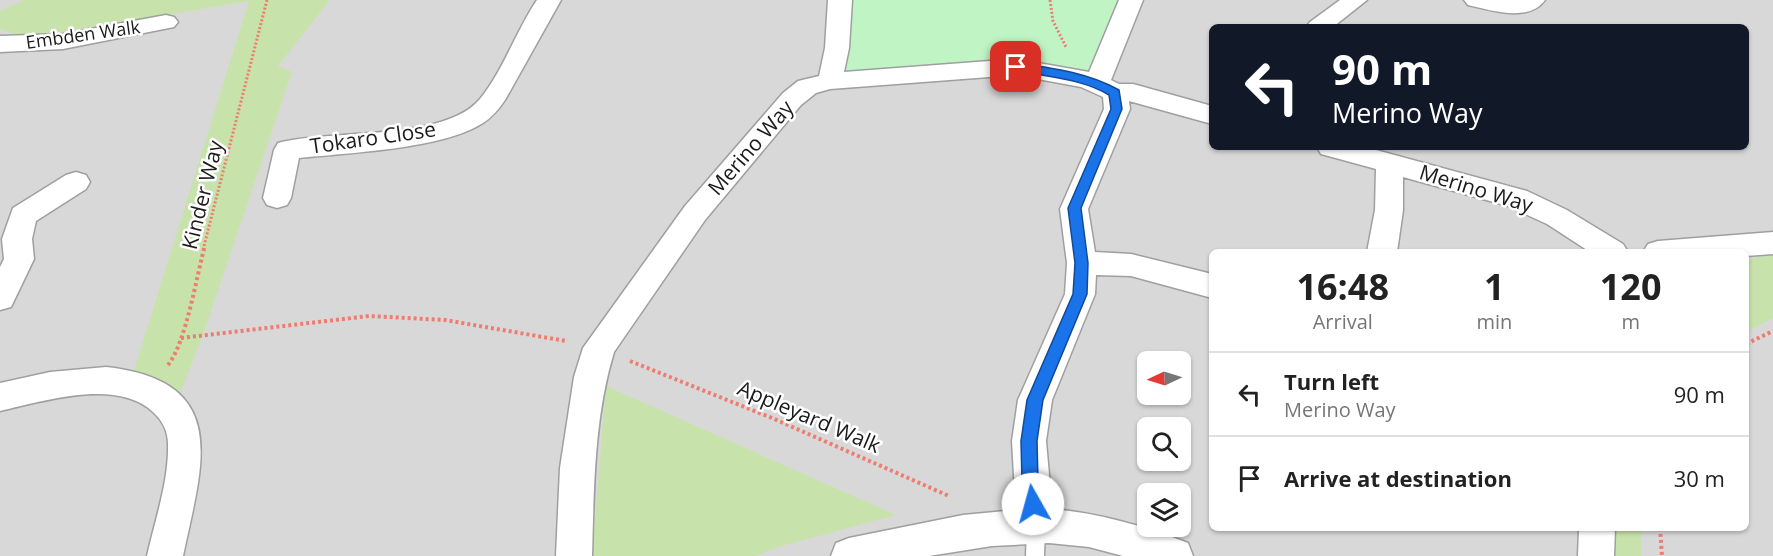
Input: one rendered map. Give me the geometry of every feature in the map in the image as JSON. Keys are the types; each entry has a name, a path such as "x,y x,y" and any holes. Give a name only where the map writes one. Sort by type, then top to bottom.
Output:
{"street":[{"name":"Tokaro Close","path":"277,198 287,150 408,136 454,127 485,109 549,0"},
{"path":"830,81 837,48 840,0"},
{"path":"1036,541 1029,441 1035,400 1080,294 1082,263 1074,208 1117,109 1098,85 1131,0"},
{"path":"1322,24 1355,0"},
{"path":"1476,0 1517,6 1528,4 1533,0"},
{"name":"Embden Walk","path":"0,44 20,45 65,41 166,22"},
{"name":"Merino Way","path":"574,556 576,468 590,377 599,348 695,213 792,99 807,87 830,81 1016,67 1133,92 1209,114"},
{"name":"Merino Way","path":"1341,150 1517,198 1557,217 1607,249"},
{"path":"1382,249 1389,210 1390,163"},
{"path":"0,298 19,260 11,213 76,182"},
{"path":"1696,249 1773,243"},
{"path":"1082,263 1131,265 1209,285"},
{"path":"0,397 89,380 121,380 149,389 174,409 185,435 185,458 165,556"},
{"path":"849,556 932,538 1036,541 1078,528 1116,537 1175,556"},
{"path":"1596,556 1597,531"}],"path":[{"name":"Kinder Way","path":"149,389 174,358 181,338 267,0"},
{"path":"1050,0 1053,21 1098,85"},
{"name":"Appleyard Walk","path":"181,338 369,316 445,320 535,334 599,348 772,418 950,497"},
{"path":"1749,343 1773,331"},
{"path":"1660,531 1662,556"}],"shaded area":[{"path":"0,0 1773,0 1773,556 0,556"}],"green space":[{"path":"24,0 330,0 278,66 292,72 203,335 174,409 130,383 249,1 60,33 22,35 0,29 0,11"},
{"path":"840,0 1131,0 1097,83 1055,72 830,81"},
{"path":"1773,255 1773,318 1749,330 1749,259"},
{"path":"606,386 896,515 778,547 755,556 592,556"},
{"path":"1611,531 1641,531 1641,556 1612,556"}],"route":[{"path":"1016,67 1054,72 1097,83 1114,93 1117,109 1074,208 1082,263 1080,294 1035,400 1029,441 1033,504"}]}
